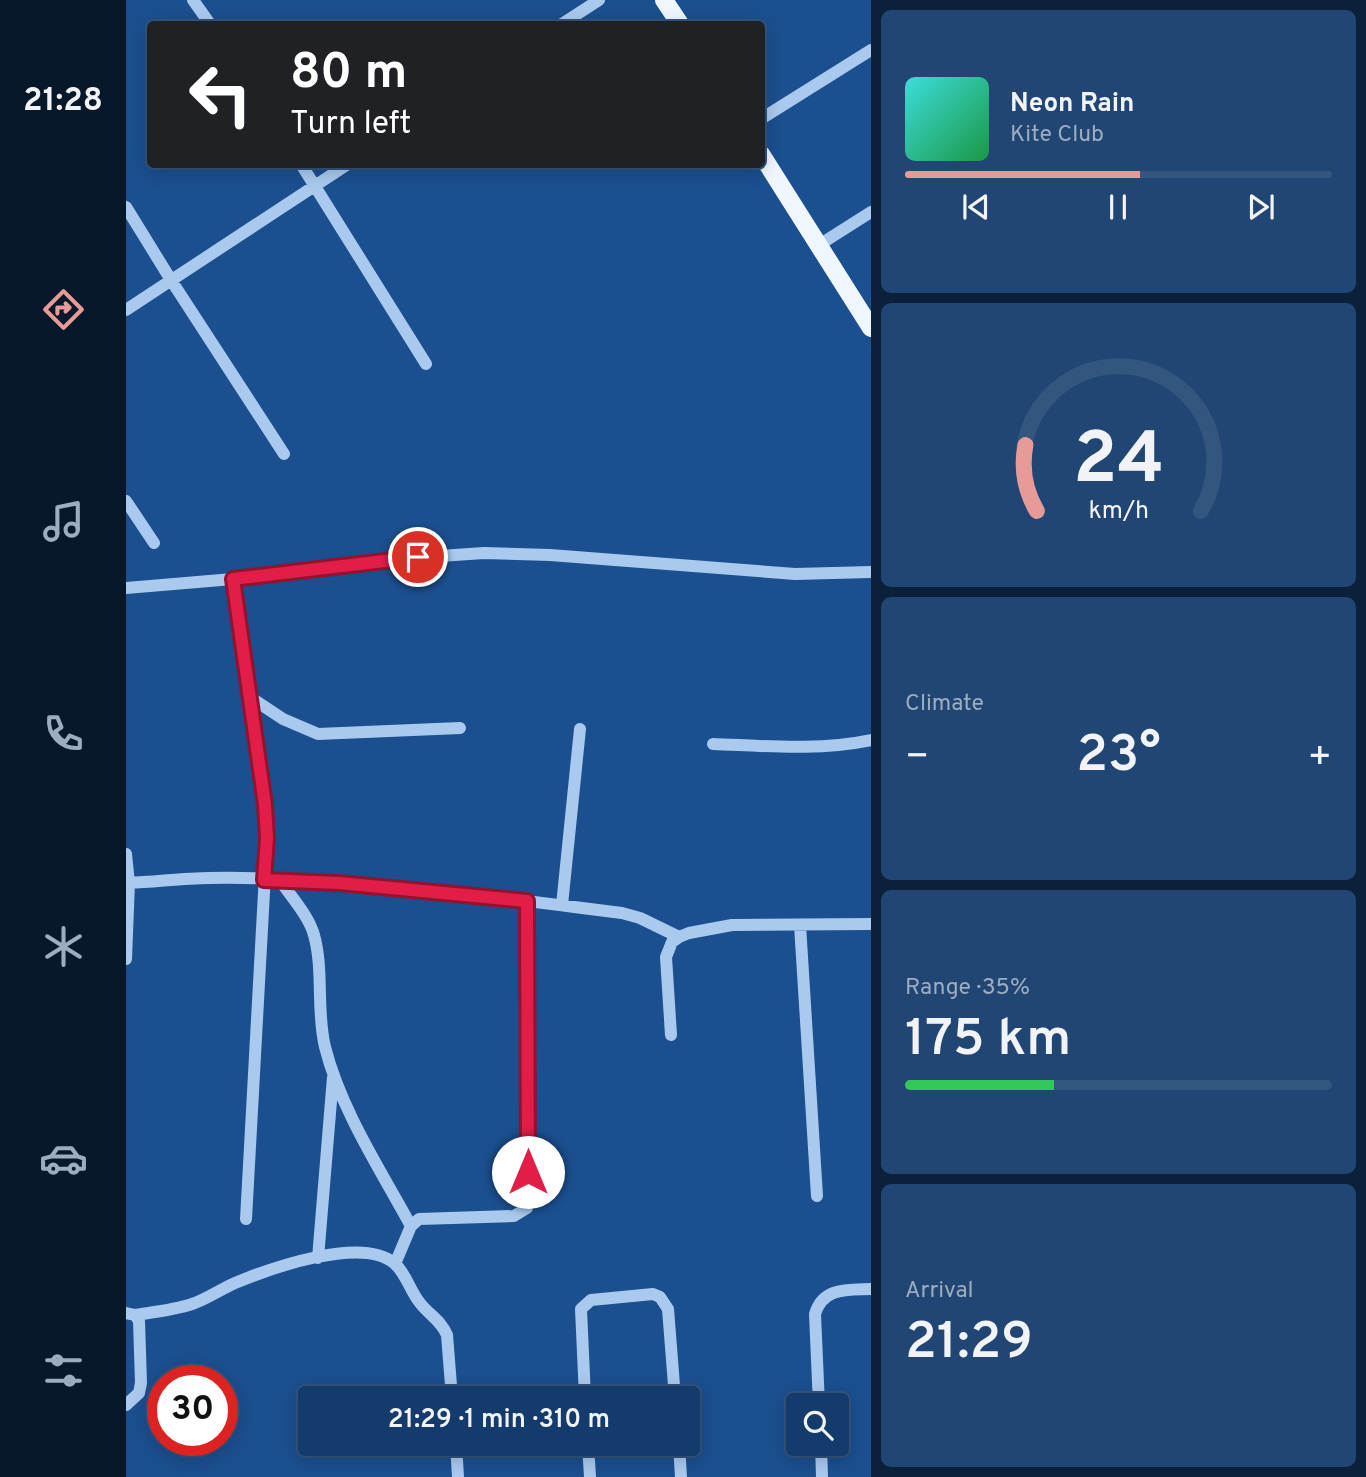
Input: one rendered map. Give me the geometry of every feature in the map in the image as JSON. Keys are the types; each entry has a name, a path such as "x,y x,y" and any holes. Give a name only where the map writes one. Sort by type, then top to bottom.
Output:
{"main road":[{"path":"670,2 679,21"},
{"path":"765,160 871,328"}],"street":[{"path":"194,0 207,21"},
{"path":"567,21 599,0"},
{"path":"765,116 871,50"},
{"path":"304,168 426,364"},
{"path":"126,310 342,168"},
{"path":"126,207 284,454"},
{"path":"819,245 871,212"},
{"path":"126,501 154,543"},
{"path":"126,588 233,579 396,559 484,553 550,555 795,574 871,572"},
{"path":"233,579 265,805 267,838 246,1219"},
{"path":"250,697 283,719 318,734 460,728"},
{"path":"562,905 580,729"},
{"path":"713,744 844,746 871,740"},
{"path":"126,854 130,883 126,959"},
{"path":"130,883 209,878 280,880 527,901 622,913 640,918 679,937"},
{"path":"280,880 313,932 318,953 319,1006 324,1045 333,1073 353,1119 411,1226"},
{"path":"395,1264 411,1226 419,1219 514,1216 527,1208 527,901"},
{"path":"671,1035 666,957 667,949 679,937 732,925 871,924"},
{"path":"800,925 817,1196"},
{"path":"318,1258 333,1073"},
{"path":"126,1405 134,1400 141,1383 140,1328 130,1314 196,1303 236,1283 303,1260 370,1253 395,1264 417,1301 444,1328 447,1335 451,1386"},
{"path":"818,1393 815,1314 817,1306 827,1295 838,1291 871,1289"},
{"path":"584,1386 581,1309 591,1300 653,1294 660,1297 668,1309 674,1386"},
{"path":"457,1456 458,1477"},
{"path":"589,1456 590,1477"},
{"path":"680,1456 681,1477"},
{"path":"821,1456 822,1477"}],"route":[{"path":"418,557 233,579 265,805 267,838 264,880 339,883 527,901 528,1172"}]}
